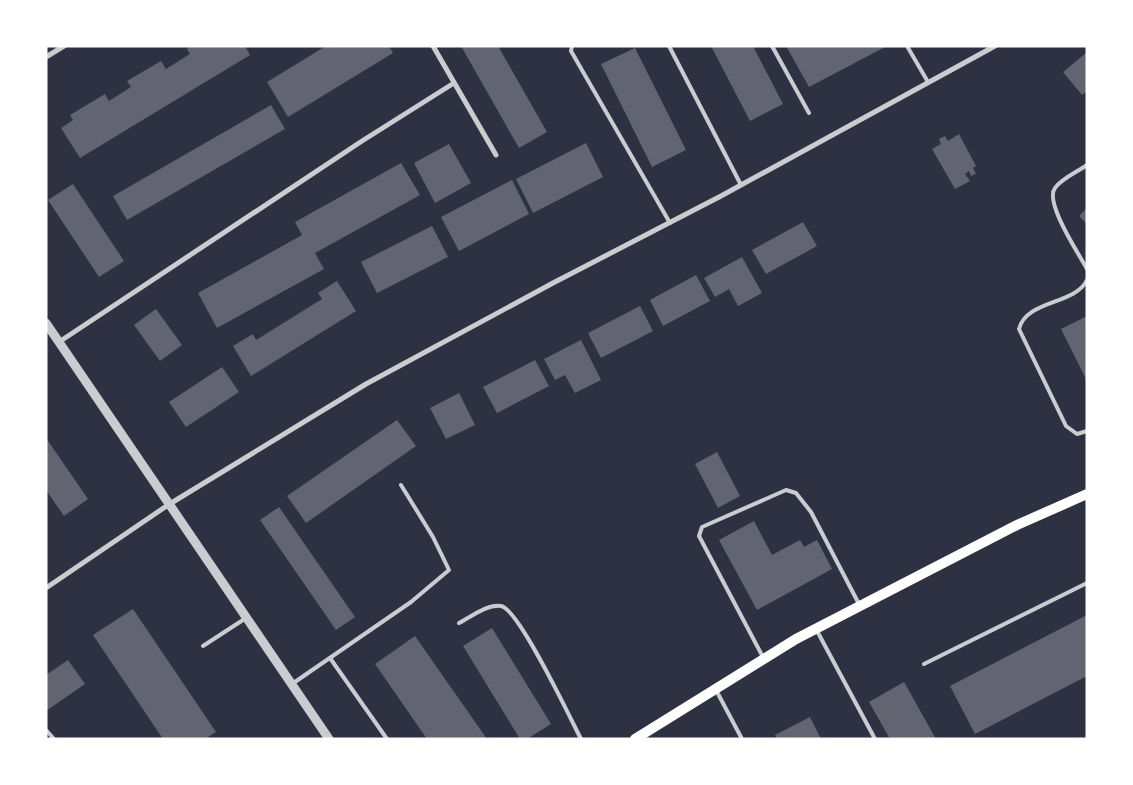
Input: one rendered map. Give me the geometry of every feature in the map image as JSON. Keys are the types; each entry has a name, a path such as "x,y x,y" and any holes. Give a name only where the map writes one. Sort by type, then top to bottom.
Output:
{"main road":[{"path":"635,739 714,688 816,629 1017,525 1087,494"}],"street":[{"path":"46,57 64,46"},
{"path":"433,46 496,155"},
{"path":"46,588 168,504 416,356 741,185 995,46"},
{"path":"59,342 353,146 454,83"},
{"path":"46,323 329,739"}],"lane":[{"path":"572,46 571,51 670,223"},
{"path":"669,46 741,185"},
{"path":"772,46 809,113"},
{"path":"908,46 928,82"},
{"path":"1087,165 1057,186 1052,196 1056,211 1087,269"},
{"path":"1087,280 1081,288 1027,316 1019,329 1066,426 1077,434 1087,431"},
{"path":"292,684 411,602 449,570 433,537 401,485"},
{"path":"764,659 699,536 702,527 786,490 796,493 811,512 860,606"},
{"path":"924,664 1087,583"},
{"path":"459,623 492,606 503,606 513,614 543,665 581,739"},
{"path":"203,646 246,618"},
{"path":"816,629 875,739"},
{"path":"330,658 386,739"},
{"path":"714,688 742,739"},
{"path":"46,730 54,739"}],"building":[{"path":"191,46 245,46 250,55 80,158 61,128 73,120 70,115 105,94 109,101 131,87 127,81 161,61 166,69 190,54 187,49"},
{"path":"326,46 389,46 393,53 288,117 267,82"},
{"path":"461,46 498,46 547,132 519,148"},
{"path":"711,46 753,46 783,104 750,121"},
{"path":"786,46 887,46 809,87"},
{"path":"635,48 686,150 652,167 601,64"},
{"path":"1087,52 1087,91 1082,95 1063,72"},
{"path":"271,105 285,129 127,220 113,196"},
{"path":"959,134 976,166 973,168 976,174 971,176 969,171 965,174 970,181 955,189 932,149 941,144 939,139 945,136 948,141"},
{"path":"586,143 603,177 533,213 516,179"},
{"path":"449,144 471,183 435,203 414,163"},
{"path":"401,163 420,195 315,253 324,269 217,328 198,293 302,235 295,222"},
{"path":"512,180 529,214 459,251 441,217"},
{"path":"73,184 124,261 99,277 48,200"},
{"path":"1087,208 1087,224 1079,216"},
{"path":"803,222 817,246 766,274 752,250"},
{"path":"432,226 448,257 377,293 361,262"},
{"path":"742,257 762,293 738,306 729,289 715,297 704,278"},
{"path":"696,275 710,301 663,326 650,300"},
{"path":"337,281 356,311 251,376 233,346 253,334 256,340 322,299 318,293"},
{"path":"640,306 653,331 601,358 588,333"},
{"path":"156,309 182,345 160,361 134,325"},
{"path":"1087,316 1087,381 1061,329"},
{"path":"581,340 601,380 575,393 565,375 555,380 544,359"},
{"path":"535,360 549,386 497,413 483,387"},
{"path":"222,367 239,392 186,427 169,402"},
{"path":"459,393 475,425 446,439 430,408"},
{"path":"397,420 416,446 306,523 287,496"},
{"path":"46,438 88,499 64,516 46,490"},
{"path":"717,452 740,496 718,508 695,464"},
{"path":"279,507 355,617 336,630 260,520"},
{"path":"754,521 772,555 800,540 804,547 817,540 832,569 757,610 719,540"},
{"path":"133,609 216,732 205,739 163,739 93,635"},
{"path":"1087,615 1087,676 975,734 950,686"},
{"path":"492,628 551,724 527,739 520,739 463,646"},
{"path":"415,636 487,739 427,739 375,664"},
{"path":"68,660 85,684 46,711 46,675"},
{"path":"904,682 936,739 890,739 869,702"},
{"path":"810,717 821,739 777,739 775,735"}]}
